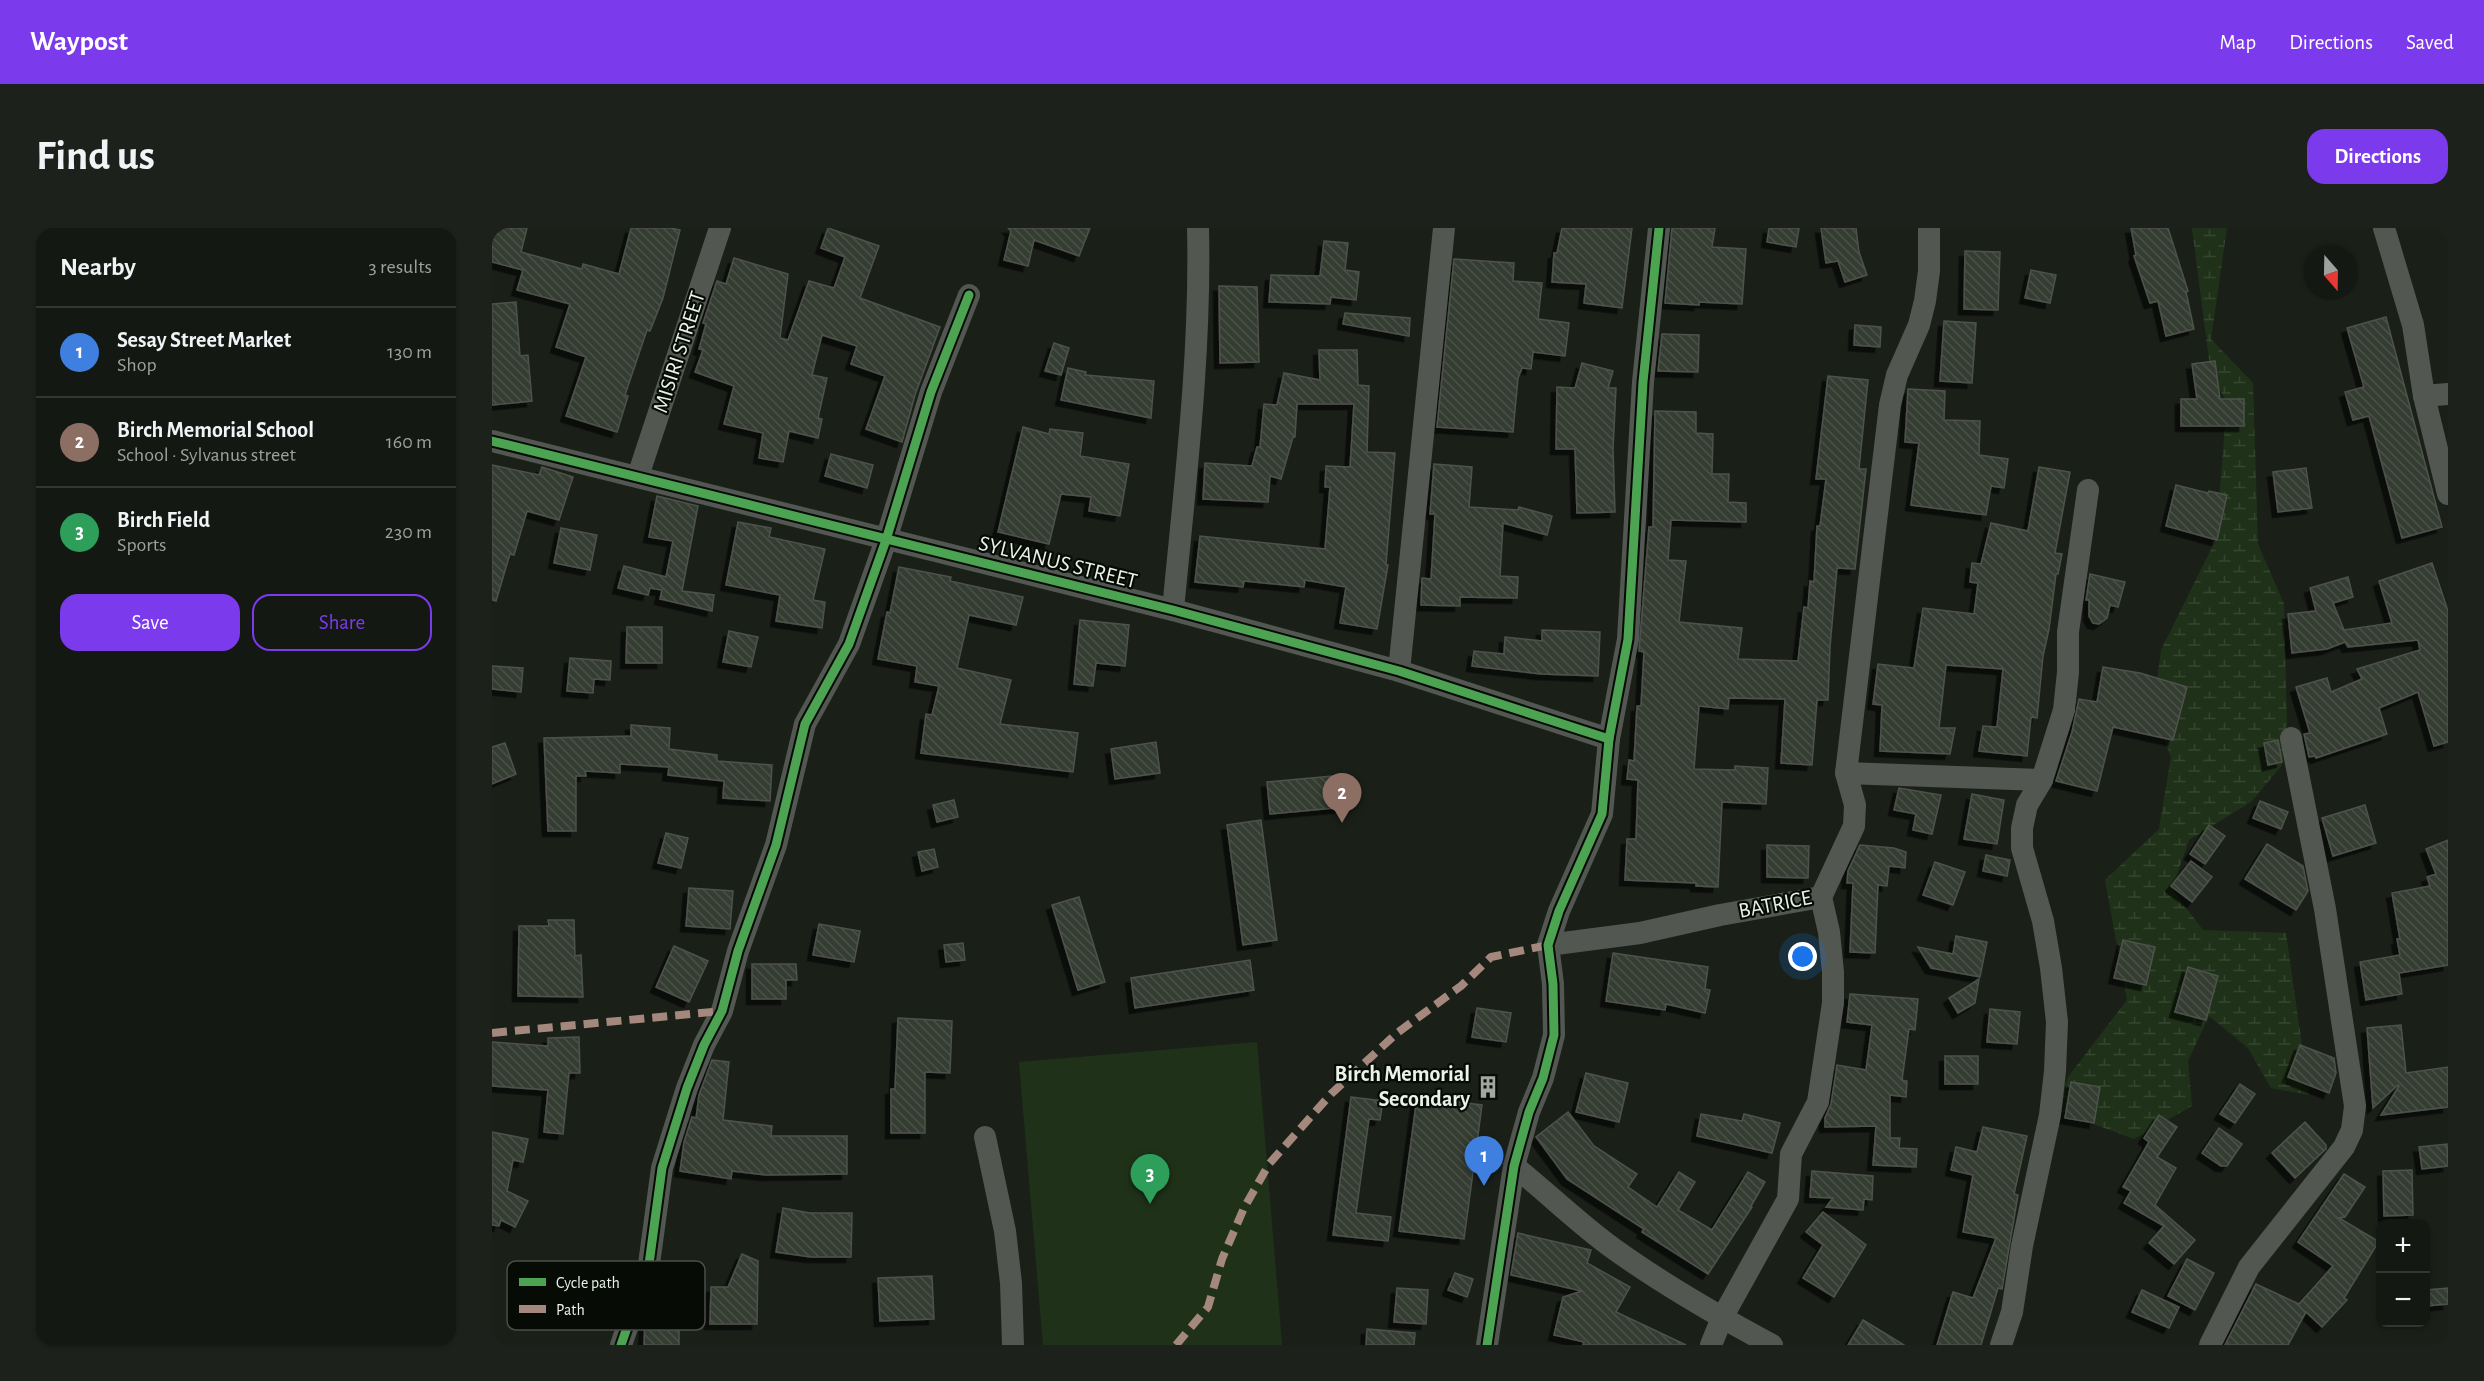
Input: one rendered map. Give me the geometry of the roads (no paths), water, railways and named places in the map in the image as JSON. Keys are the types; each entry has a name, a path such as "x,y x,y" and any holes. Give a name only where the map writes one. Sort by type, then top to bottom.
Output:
{"street":[{"name":"MISIRI STREET","path":"638,476 720,228"},
{"path":"1173,610 1194,371 1199,281 1198,228"},
{"path":"1399,671 1444,228"},
{"path":"1487,1345 1514,1166 1529,1112 1543,1078 1554,1035 1553,984 1548,945 1559,911 1602,814 1609,739 1628,639 1643,382 1659,228"},
{"path":"1929,228 1929,271 1925,301 1919,325 1897,375 1890,405 1846,773 2042,780"},
{"path":"2384,228 2413,325 2424,396 2448,494"},
{"path":"649,1261 662,1168 687,1088 704,1045 722,1011 738,951 776,845 805,724 849,644 886,540 931,392 969,295"},
{"path":"2424,396 2448,394"},
{"name":"SYLVANUS STREET","path":"492,441 1173,610 1399,671 1609,739"},
{"path":"2001,1345 2012,1312 2022,1246 2050,1115 2057,1022 2043,921 2022,848 2022,828 2027,804 2042,780 2064,710 2068,672 2068,632 2088,490"},
{"path":"2210,1345 2249,1267 2344,1147 2352,1130 2355,1106 2325,909 2291,738"},
{"name":"BATRICE","path":"1548,945 1640,933 1710,916 1821,897 1854,826 1854,805 1846,773"},
{"path":"1711,1345 1722,1318 1788,1198 1791,1154 1818,1102 1833,1003 1829,932 1821,897"},
{"path":"985,1137 1005,1231 1011,1283 1013,1345"},
{"path":"1514,1166 1612,1247 1722,1318 1772,1345"},
{"path":"621,1345 626,1330"}],"place":[{"name":"Birch Memorial School","path":"1342,823"},
{"name":"Birch Memorial Secondary","path":"1488,1087"},
{"name":"Sesay Street Market","path":"1484,1186"},
{"name":"Birch Field","path":"1150,1204"}]}
